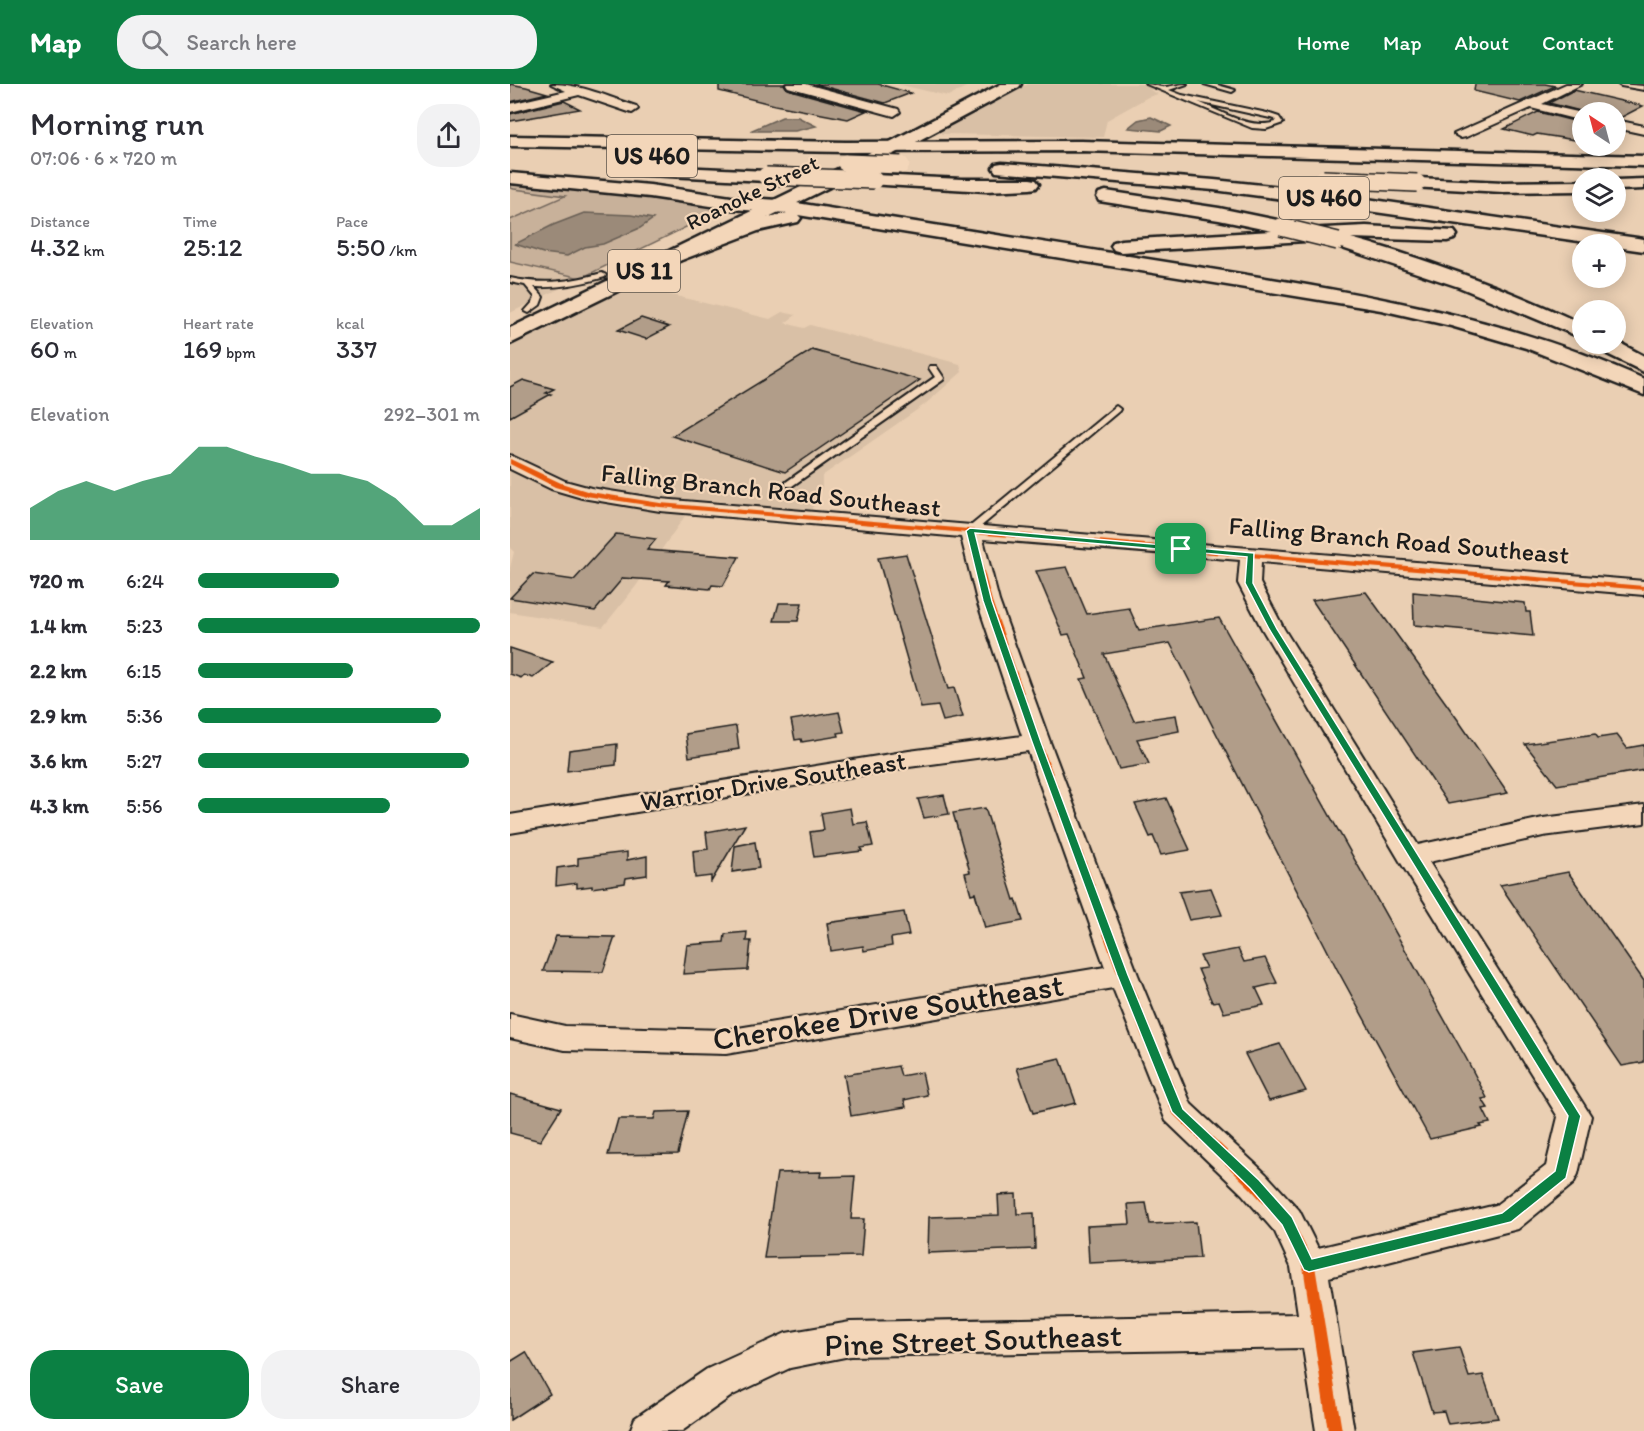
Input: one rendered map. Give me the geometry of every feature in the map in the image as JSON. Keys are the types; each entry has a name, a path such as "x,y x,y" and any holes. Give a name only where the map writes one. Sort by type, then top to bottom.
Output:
{"main road":[{"name":"Roanoke Street","path":"510,320 914,121 1001,86"},
{"name":"Roanoke Street","path":"510,337 898,146 1001,86"},
{"path":"777,146 841,138 914,121"},
{"path":"935,126 931,134 938,139 996,145"},
{"path":"510,141 862,147 996,145 1644,161"},
{"path":"1138,148 1237,158 1346,175 1551,226 1644,244"},
{"name":"US 460","path":"510,150 901,165 956,172 1016,184 1115,189 1243,200 1398,219 1572,246"},
{"name":"US 460","path":"510,165 874,180 1002,168 1503,187 1572,186"},
{"name":"US 460","path":"1002,168 1280,192 1644,244"},
{"path":"956,172 1048,191"},
{"path":"510,178 778,206 1249,281 1407,309 1523,340 1584,361 1644,388"},
{"path":"1626,185 1644,184"},
{"path":"1092,195 1187,208 1338,241 1454,277 1572,327"},
{"path":"671,258 753,226 797,217 839,217"},
{"path":"988,241 1061,246 1140,246 1366,232 1550,243"},
{"path":"1626,254 1644,257"},
{"path":"1624,354 1644,365"}],"street":[{"path":"557,84 632,109"},
{"path":"792,84 894,112"},
{"path":"1461,134 1576,84"},
{"path":"510,108 582,91"},
{"path":"1528,104 1572,115"},
{"path":"1626,126 1644,130"},
{"name":"Falling Branch Road Southeast","path":"510,461 558,485 625,501 1644,588"},
{"path":"970,531 988,601 1036,742 1123,975 1178,1112 1254,1184 1287,1221 1309,1266 1335,1431"},
{"path":"1251,555 1249,583 1273,629 1411,856 1575,1116 1561,1174 1506,1218 1309,1266"},
{"name":"Warrior Drive Southeast","path":"510,824 909,759 1036,742"},
{"path":"1411,856 1543,827 1644,814"},
{"name":"Cherokee Drive Southeast","path":"510,1026 565,1038 726,1042 1123,975"},
{"name":"Pine Street Southeast","path":"649,1431 720,1382 777,1355 786,1351 850,1339 1320,1331"}],"lane":[{"path":"1149,84 1254,127 1275,126 1281,121 1265,114 1182,97"},
{"path":"1163,90 1184,84"},
{"path":"1207,84 1232,90"},
{"path":"1621,84 1644,88"},
{"path":"510,280 528,285 567,285 602,275"},
{"path":"528,285 539,297 537,303 529,311"},
{"path":"789,484 939,378 933,368"},
{"path":"970,531 1116,409"}],"shaded area":[{"path":"897,84 972,84 948,96"},
{"path":"1028,84 1173,84 1150,90 1158,94 1148,97 1107,120 1103,137 941,134 946,127"},
{"path":"782,117 798,117 816,126 795,131 750,131"},
{"path":"1151,117 1171,126 1161,131 1128,128 1138,120"},
{"path":"510,182 690,202 711,206 716,210 711,215 581,278 510,262 510,220 565,196 510,188"},
{"path":"510,188 514,189 566,196 510,220"},
{"path":"584,213 631,215 653,219 640,228 603,244 585,247 567,256 543,253 515,244 553,225"},
{"path":"510,262 525,266 581,278 510,313"},
{"path":"635,286 770,319 782,312 796,315 785,323 804,328 810,325 960,364 962,372 924,405 822,476 822,488 810,512 694,503 636,586 603,627 510,612 510,568 514,552 510,548 510,345"}],"building":[{"path":"510,84 526,87 547,93 510,102"},
{"path":"719,84 784,84 787,89 866,111 848,119 775,105 719,91"},
{"path":"815,84 878,84 911,93 885,103"},
{"path":"1475,84 1555,86 1520,102 1474,91"},
{"path":"1574,90 1626,102 1572,102 1572,109 1549,103"},
{"path":"564,101 580,109 510,121 510,114"},
{"path":"1626,102 1643,106 1626,115"},
{"path":"1538,112 1572,120 1572,139 1537,134 1533,136 1504,129"},
{"path":"641,318 669,327 646,339 618,330"},
{"path":"812,350 920,380 785,472 672,436"},
{"path":"523,380 554,389 546,393 551,394 510,417 510,387"},
{"path":"616,534 656,539 647,550 739,557 723,586 712,585 710,589 666,585 669,581 623,578 595,611 510,598 533,574 574,580"},
{"path":"906,554 948,689 954,688 963,717 943,721 938,706 921,708 878,558"},
{"path":"1067,567 1087,614 1129,608 1139,630 1219,618 1466,1058 1487,1098 1482,1099 1488,1108 1483,1109 1490,1123 1480,1125 1482,1127 1430,1139 1337,969 1170,643 1104,654 1134,721 1176,715 1179,731 1137,739 1149,764 1119,769 1081,679 1087,678 1069,634 1063,635 1036,571"},
{"path":"1366,592 1508,793 1448,804 1312,600"},
{"path":"1413,592 1525,603 1526,612 1530,612 1533,636 1414,625"},
{"path":"779,603 802,603 798,621 774,621"},
{"path":"510,648 553,662 533,678 524,675 521,678 510,674"},
{"path":"839,712 844,732 838,733 839,736 802,742 801,739 795,740 791,720"},
{"path":"736,726 739,749 689,757 686,734"},
{"path":"1595,734 1598,738 1617,735 1627,748 1644,745 1644,770 1557,785 1525,744"},
{"path":"617,744 616,765 567,771 569,750"},
{"path":"944,795 949,814 924,818 918,799"},
{"path":"1166,798 1190,850 1161,855 1135,804"},
{"path":"850,808 853,824 867,822 873,846 861,848 862,851 814,857 810,832 824,830 821,813"},
{"path":"985,808 1014,900 1016,899 1023,921 985,928 975,893 971,894 965,873 970,872 953,813"},
{"path":"745,825 711,882 711,876 695,878 693,851 708,849 706,832"},
{"path":"755,842 759,868 732,872 735,846"},
{"path":"627,852 627,860 647,856 647,875 626,878 625,883 592,888 592,886 577,888 577,883 556,886 557,868 578,865 578,858"},
{"path":"1568,872 1644,981 1644,1062 1622,1066 1500,885"},
{"path":"1211,888 1222,915 1189,920 1179,892"},
{"path":"904,912 909,935 891,938 892,946 864,951 863,946 831,951 827,923"},
{"path":"747,932 746,941 751,941 748,970 683,974 687,945 724,942 725,934"},
{"path":"556,936 615,937 603,972 543,971"},
{"path":"1238,949 1244,962 1265,958 1277,983 1256,988 1264,1005 1224,1013 1219,1001 1212,1002 1198,969 1206,968 1200,956"},
{"path":"1280,1044 1306,1091 1269,1101 1245,1054"},
{"path":"1060,1058 1076,1103 1033,1113 1017,1068"},
{"path":"898,1066 901,1076 922,1072 927,1095 904,1100 906,1107 851,1116 844,1075"},
{"path":"510,1094 561,1108 540,1141 510,1133"},
{"path":"688,1111 678,1154 608,1155 618,1119 654,1119 656,1112"},
{"path":"821,1172 820,1177 855,1176 851,1219 864,1219 861,1256 764,1258 777,1173"},
{"path":"1016,1194 1017,1214 1034,1213 1035,1249 928,1253 929,1217 999,1215 998,1195"},
{"path":"1146,1203 1150,1224 1196,1222 1200,1258 1089,1263 1087,1226 1130,1224 1128,1204"},
{"path":"1459,1347 1469,1377 1483,1375 1498,1418 1448,1424 1444,1411 1432,1412 1413,1353"},
{"path":"526,1352 550,1394 510,1420 510,1362"}],"cycle path":[{"path":"510,461 558,485 589,494 660,505 1644,588"},
{"path":"970,531 988,601 1037,742 1123,975 1178,1112 1254,1184 1287,1221 1309,1266 1335,1431"}],"route":[{"path":"970,531 1181,549 1251,555 1249,583 1273,629 1411,856 1575,1116 1561,1174 1506,1218 1309,1266 1287,1221 1254,1184 1178,1112 1123,975 1036,742 988,601 970,531"}]}
